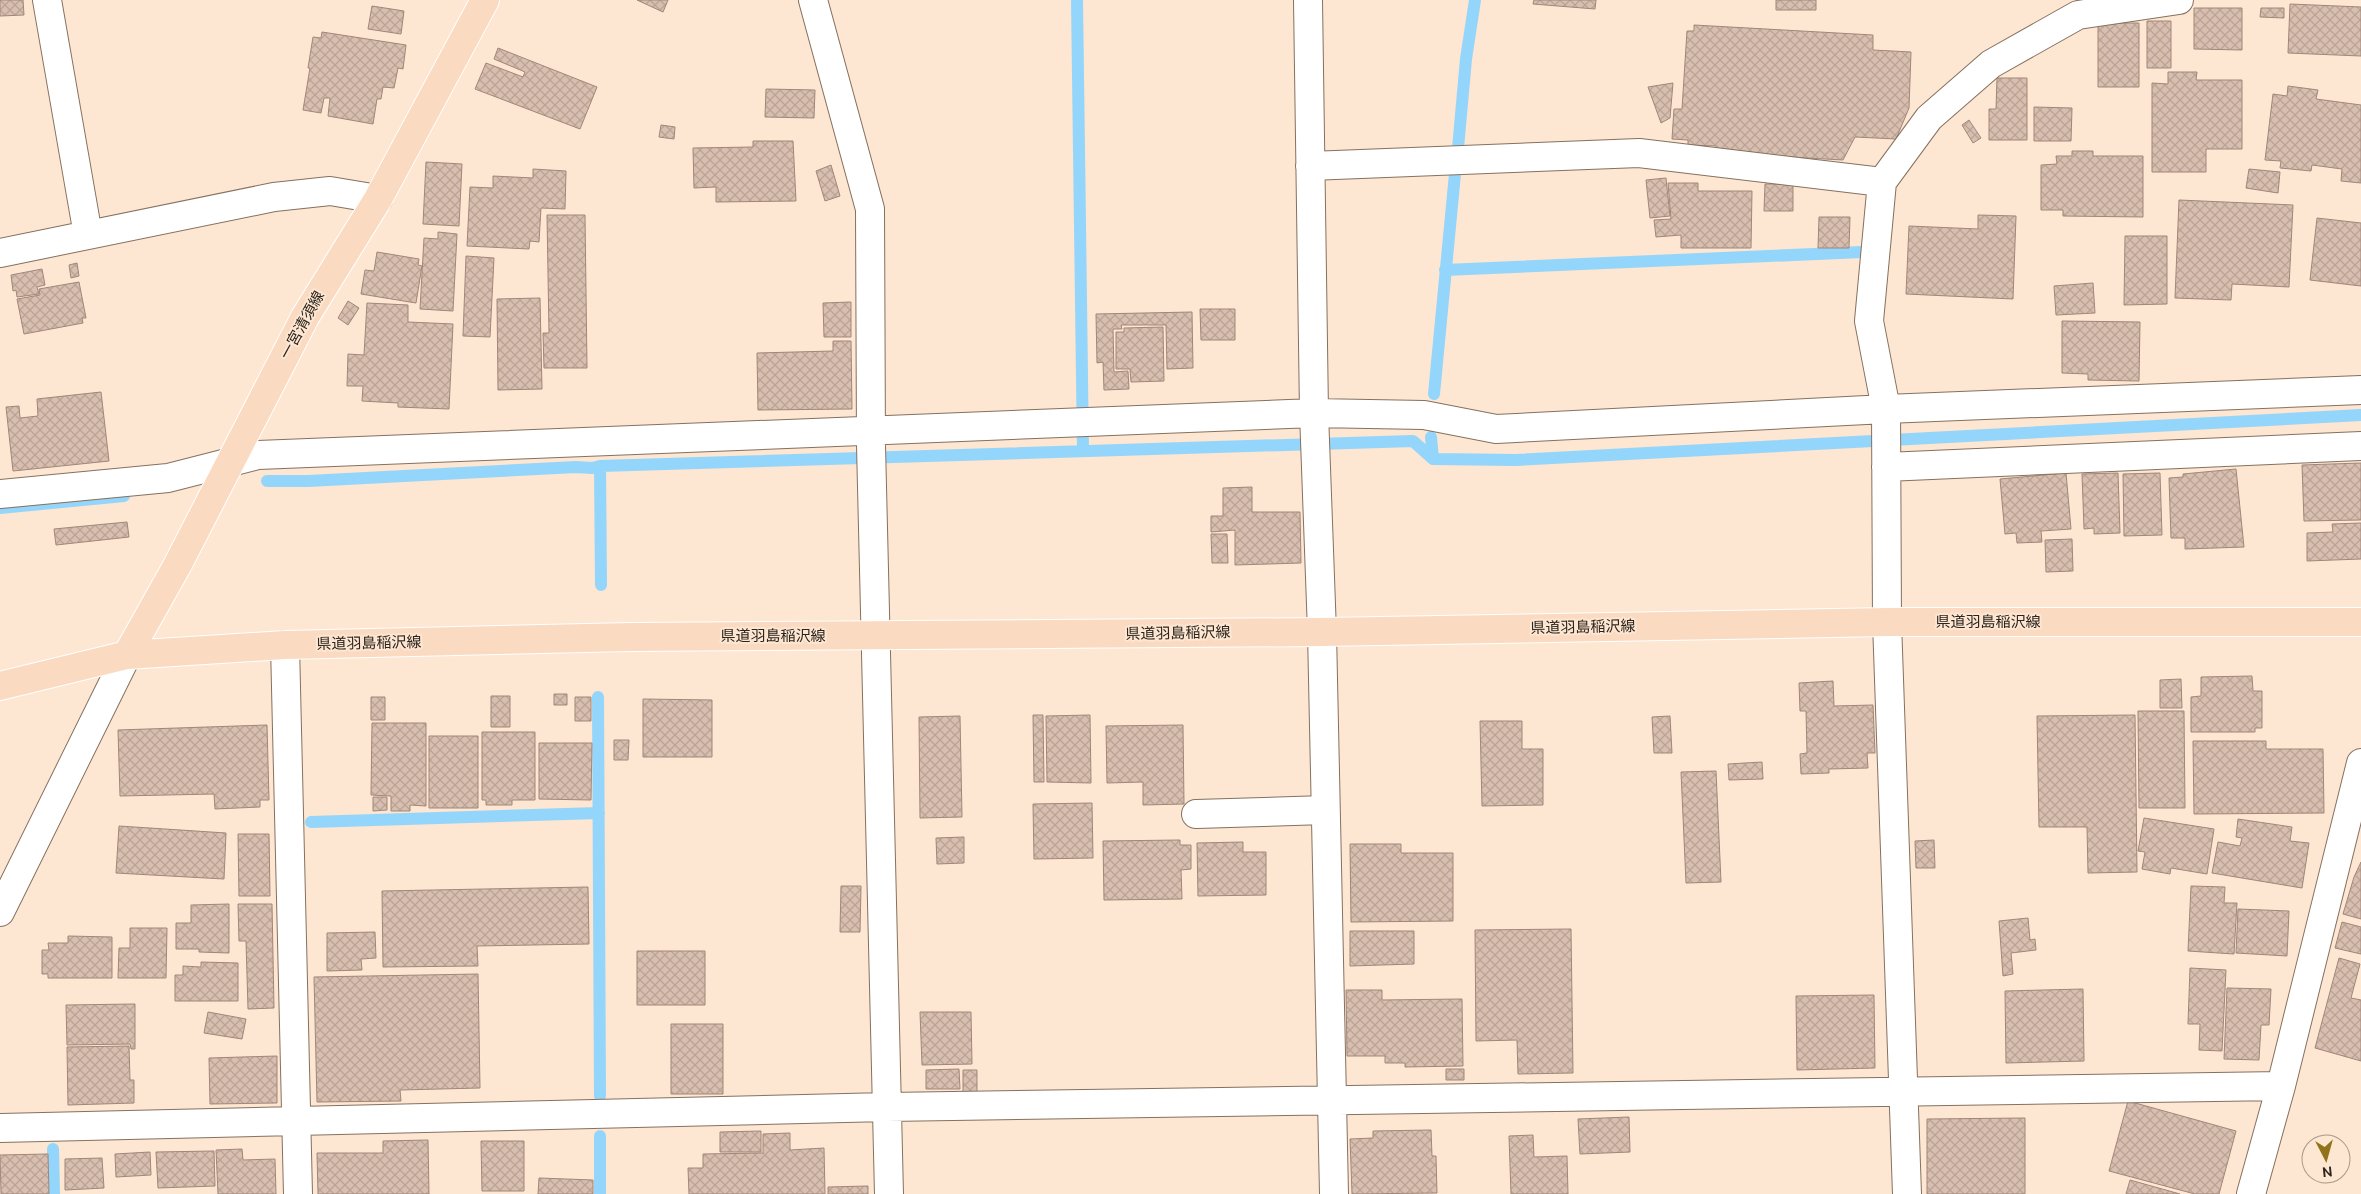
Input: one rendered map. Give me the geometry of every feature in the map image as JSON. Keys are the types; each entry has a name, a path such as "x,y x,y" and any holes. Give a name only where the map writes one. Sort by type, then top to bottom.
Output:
{"main road":[{"name":"一宮清須線","path":"127,655 305,317 378,199 485,0"},
{"name":"県道羽島稲沢線","path":"0,686 127,655 285,646 631,637 1322,632 1887,622 2361,622"}],"street":[{"path":"46,0 88,235"},
{"path":"813,0 870,209 871,439 889,1194"},
{"path":"1308,0 1315,437 1322,632 1334,1194"},
{"path":"1907,1194 1905,1091 1887,622 1886,437 1868,321 1882,182 1929,118 1991,64 2078,8 2179,0"},
{"path":"1310,166 1640,153 1882,182"},
{"path":"0,253 274,196 330,191 378,199"},
{"path":"1886,437 2361,390"},
{"path":"0,494 168,478 258,455 871,439 1315,437 1424,416 1496,429 2361,446"},
{"path":"285,646 298,1194"},
{"path":"0,912 127,655"},
{"path":"2252,1194 2353,833 2361,763"},
{"path":"1196,814 1325,810"},
{"path":"0,1128 887,1107 2281,1086"}],"building":[{"path":"0,0 23,0 24,15 0,16"},
{"path":"637,0 668,0 663,12"},
{"path":"1534,0 1596,0 1595,9 1533,4"},
{"path":"1776,0 1816,0 1816,10 1776,10"},
{"path":"2290,4 2361,7 2361,56 2288,53"},
{"path":"372,6 404,11 401,34 368,29"},
{"path":"2194,8 2242,8 2242,50 2194,49"},
{"path":"2261,8 2284,8 2284,18 2260,17"},
{"path":"2147,21 2171,21 2171,68 2147,68"},
{"path":"2098,23 2139,23 2139,87 2098,87"},
{"path":"1694,25 1873,35 1873,50 1911,52 1909,108 1896,139 1855,137 1843,160 1717,153 1717,146 1688,145 1688,140 1672,139 1674,109 1682,109 1687,31 1694,31"},
{"path":"322,32 406,45 403,69 398,68 394,88 383,87 381,99 377,99 373,124 328,116 330,98 324,98 321,113 303,110 313,37 321,38"},
{"path":"498,48 597,87 580,129 475,89 486,63 523,77 525,72 494,59"},
{"path":"2168,72 2197,72 2196,80 2242,80 2242,149 2206,149 2206,172 2152,172 2152,83 2168,84"},
{"path":"1997,78 2027,78 2027,140 1989,140 1989,109 1996,109"},
{"path":"1673,83 1670,118 1661,123 1648,87"},
{"path":"2288,86 2318,90 2316,99 2361,105 2361,183 2341,181 2342,169 2312,165 2311,171 2280,168 2281,161 2265,160 2273,94 2287,96"},
{"path":"766,89 815,90 814,118 765,117"},
{"path":"2034,107 2072,108 2071,141 2034,141"},
{"path":"1969,120 1981,138 1973,143 1962,125"},
{"path":"661,125 675,127 674,139 659,137"},
{"path":"753,141 793,141 796,201 716,202 716,187 694,188 693,148 753,147"},
{"path":"2072,151 2093,151 2093,156 2143,156 2143,217 2063,216 2063,210 2041,210 2041,165 2057,164 2056,156 2072,156"},
{"path":"426,162 462,164 459,226 423,224"},
{"path":"831,165 840,196 825,201 816,171"},
{"path":"533,169 566,171 565,209 541,208 539,242 530,241 529,249 467,246 470,187 493,188 493,176 533,178"},
{"path":"2249,169 2280,172 2278,193 2246,188"},
{"path":"1666,178 1670,216 1650,218 1646,180"},
{"path":"1668,183 1698,183 1698,191 1752,191 1751,248 1681,248 1681,235 1656,237 1654,220 1671,219"},
{"path":"1765,184 1793,184 1793,211 1764,211"},
{"path":"2179,200 2293,205 2289,287 2232,284 2231,300 2175,298"},
{"path":"547,215 585,215 587,368 544,368 543,333 549,333"},
{"path":"1978,215 2016,216 2013,299 1906,294 1909,226 1978,229"},
{"path":"1819,217 1850,217 1849,248 1818,248"},
{"path":"2317,218 2361,223 2361,286 2310,280"},
{"path":"438,232 457,234 453,311 420,309 424,238 438,239"},
{"path":"2125,236 2167,236 2167,304 2124,305"},
{"path":"377,252 419,259 418,265 422,266 416,303 361,294 365,270 374,271"},
{"path":"466,256 494,258 490,337 463,336"},
{"path":"77,263 79,276 71,278 69,265"},
{"path":"42,269 45,285 37,287 39,294 17,297 16,290 13,291 11,275"},
{"path":"79,282 86,318 82,318 83,323 24,334 17,299 40,295 39,289"},
{"path":"2093,283 2095,313 2056,315 2054,286"},
{"path":"540,298 542,389 498,390 497,299"},
{"path":"348,301 359,308 348,325 338,318"},
{"path":"851,302 851,337 824,337 823,303"},
{"path":"367,303 408,305 408,322 453,324 449,409 398,407 398,403 362,401 363,386 347,386 348,354 364,355"},
{"path":"1200,309 1235,309 1235,340 1201,340"},
{"path":"1192,312 1193,368 1167,369 1166,325 1121,325 1122,329 1113,329 1114,372 1128,371 1129,389 1104,390 1103,362 1097,363 1096,314"},
{"path":"2062,321 2140,322 2139,381 2088,380 2088,374 2062,373"},
{"path":"1163,327 1164,381 1131,382 1130,369 1116,369 1116,332 1124,332 1124,328"},
{"path":"833,341 851,341 852,409 758,410 757,353 833,351"},
{"path":"101,392 109,461 13,471 6,407 19,406 20,418 38,416 37,399"},
{"path":"2361,463 2361,520 2304,521 2302,465"},
{"path":"2236,469 2244,547 2185,549 2185,538 2171,538 2169,478 2183,477 2183,474"},
{"path":"2066,473 2071,529 2041,531 2042,542 2017,543 2016,533 2005,534 2000,479"},
{"path":"2118,473 2120,533 2094,534 2094,528 2084,529 2082,474"},
{"path":"2160,473 2162,535 2124,536 2123,474"},
{"path":"1252,487 1252,512 1300,512 1301,563 1235,565 1235,530 1211,532 1211,516 1223,516 1223,488"},
{"path":"127,522 129,537 56,545 54,529"},
{"path":"2361,523 2361,559 2307,561 2307,533 2333,532 2332,524"},
{"path":"1211,534 1227,534 1228,563 1212,563"},
{"path":"2072,539 2073,571 2046,572 2045,540"},
{"path":"2252,676 2253,691 2262,691 2262,728 2255,728 2255,732 2191,732 2191,697 2201,696 2201,677"},
{"path":"2181,679 2182,708 2160,708 2160,680"},
{"path":"1833,681 1834,706 1873,705 1875,753 1867,753 1868,768 1829,769 1829,773 1801,774 1800,754 1807,753 1806,711 1800,711 1799,683"},
{"path":"554,694 567,694 567,705 554,705"},
{"path":"491,696 510,696 510,727 491,727"},
{"path":"371,697 385,697 385,720 371,720"},
{"path":"575,697 591,697 591,721 575,721"},
{"path":"643,699 712,700 712,757 643,757"},
{"path":"2138,711 2184,711 2185,808 2139,808"},
{"path":"1033,715 1043,715 1044,782 1034,782"},
{"path":"1090,715 1091,783 1047,782 1046,716"},
{"path":"2135,715 2137,872 2088,873 2087,827 2039,827 2037,716"},
{"path":"960,716 962,817 920,818 919,717"},
{"path":"1670,716 1672,753 1654,753 1652,717"},
{"path":"1480,721 1522,721 1522,749 1543,749 1543,805 1482,806"},
{"path":"372,723 426,723 426,806 410,805 410,811 391,811 391,796 371,795"},
{"path":"267,725 269,800 260,800 260,807 215,809 214,794 120,796 118,730"},
{"path":"1183,725 1184,804 1143,805 1143,782 1107,783 1106,726"},
{"path":"482,732 535,732 535,800 512,800 512,805 486,805 486,800 482,800"},
{"path":"429,736 478,736 478,808 429,808"},
{"path":"614,740 629,740 628,760 614,760"},
{"path":"2193,741 2266,741 2266,749 2323,749 2324,813 2194,814"},
{"path":"539,743 592,743 591,800 539,799"},
{"path":"1762,762 1763,779 1729,780 1728,764"},
{"path":"1716,771 1721,882 1686,883 1681,772"},
{"path":"373,797 387,797 387,810 373,811"},
{"path":"1092,803 1093,858 1034,859 1033,804"},
{"path":"2144,818 2214,829 2207,874 2171,868 2170,874 2142,869 2145,852 2138,851"},
{"path":"2238,819 2292,827 2290,841 2309,843 2302,888 2212,873 2218,842 2240,846 2242,838 2236,837"},
{"path":"119,826 226,833 224,879 116,873"},
{"path":"238,834 269,834 270,896 239,896"},
{"path":"964,837 964,863 937,864 936,838"},
{"path":"1180,840 1180,845 1191,845 1191,869 1181,870 1182,899 1104,900 1103,841"},
{"path":"1934,840 1935,868 1916,868 1915,841"},
{"path":"1243,842 1243,852 1266,852 1266,895 1198,896 1197,843"},
{"path":"1350,844 1401,844 1401,853 1453,853 1453,921 1351,922"},
{"path":"2361,862 2361,919 2343,914 2354,877"},
{"path":"841,886 861,886 860,932 840,932"},
{"path":"2191,886 2225,887 2224,903 2237,903 2234,954 2188,951"},
{"path":"588,887 589,944 477,946 478,966 383,967 382,891"},
{"path":"229,904 229,953 199,952 199,949 176,949 176,923 191,923 191,905"},
{"path":"238,904 272,904 274,1008 248,1009 246,941 239,941"},
{"path":"2238,909 2289,911 2287,956 2236,953"},
{"path":"2028,918 2030,940 2035,939 2036,950 2011,953 2013,974 2003,976 1999,921"},
{"path":"2342,922 2361,927 2361,954 2335,948"},
{"path":"130,928 167,928 166,978 118,978 119,948 130,948"},
{"path":"1571,929 1573,1073 1518,1074 1517,1040 1476,1041 1475,930"},
{"path":"1350,931 1414,931 1414,964 1350,966"},
{"path":"375,932 376,958 361,959 362,970 327,971 327,933"},
{"path":"68,936 112,937 112,978 48,978 48,974 42,974 42,950 49,950 48,943 68,943"},
{"path":"637,951 705,951 705,1005 637,1005"},
{"path":"2339,958 2360,964 2351,998 2361,1000 2361,1061 2315,1048"},
{"path":"201,962 238,963 238,1001 175,1001 175,975 183,975 183,966 201,967"},
{"path":"2190,968 2226,970 2222,1051 2199,1050 2200,1024 2188,1024"},
{"path":"478,974 480,1088 400,1090 401,1101 317,1102 314,977"},
{"path":"2227,988 2271,989 2269,1025 2261,1025 2259,1060 2224,1059"},
{"path":"2083,989 2084,1061 2006,1063 2005,991"},
{"path":"1346,990 1382,990 1382,1000 1462,999 1463,1066 1405,1067 1405,1063 1385,1063 1385,1056 1347,1056"},
{"path":"1874,995 1875,1068 1797,1070 1796,996"},
{"path":"135,1004 135,1049 131,1049 130,1044 67,1045 66,1005"},
{"path":"208,1012 246,1019 242,1039 204,1033"},
{"path":"920,1012 971,1012 972,1064 922,1065"},
{"path":"671,1024 723,1024 723,1094 671,1094"},
{"path":"129,1046 130,1080 134,1080 134,1103 68,1105 67,1047"},
{"path":"277,1056 277,1103 210,1104 209,1058"},
{"path":"959,1069 960,1089 926,1089 926,1070"},
{"path":"1446,1069 1464,1069 1464,1080 1446,1080"},
{"path":"963,1070 977,1070 977,1092 963,1092"},
{"path":"2128,1101 2236,1131 2219,1194 2195,1194 2109,1171"},
{"path":"1629,1117 1630,1152 1580,1154 1578,1119"},
{"path":"2025,1118 2025,1194 1927,1194 1927,1119"},
{"path":"1431,1130 1432,1156 1436,1156 1437,1193 1352,1194 1350,1139 1373,1138 1373,1131"},
{"path":"761,1131 761,1152 720,1152 720,1132"},
{"path":"790,1133 790,1150 824,1148 825,1194 689,1194 688,1168 703,1168 703,1154 763,1153 763,1134"},
{"path":"1533,1135 1534,1157 1567,1156 1568,1194 1511,1194 1509,1136"},
{"path":"428,1140 429,1194 318,1194 317,1153 383,1153 383,1141"},
{"path":"481,1141 524,1141 524,1191 482,1191"},
{"path":"242,1149 243,1160 275,1159 276,1194 218,1194 216,1150"},
{"path":"214,1151 215,1186 158,1188 156,1152"},
{"path":"150,1152 151,1175 116,1177 115,1154"},
{"path":"48,1154 49,1194 1,1194 0,1155"},
{"path":"102,1158 104,1188 65,1190 65,1159"},
{"path":"539,1178 593,1180 593,1194 538,1194"},
{"path":"2130,1180 2180,1194 2126,1194"},
{"path":"868,1186 868,1194 828,1194 828,1187"}],"waterway":[{"path":"1077,0 1083,451"},
{"path":"1458,148 1466,59 1475,0"},
{"path":"1434,394 1455,174"},
{"path":"1445,270 1862,252"},
{"path":"267,481 308,481 576,467 592,468 600,466 1413,441 1433,459 1516,460 2361,415"},
{"path":"1431,437 1433,459"},
{"path":"600,466 601,585"},
{"path":"0,508 124,496"},
{"path":"598,697 600,1096"},
{"path":"311,822 599,813"},
{"path":"600,1136 600,1194"},
{"path":"53,1149 54,1194"}]}
